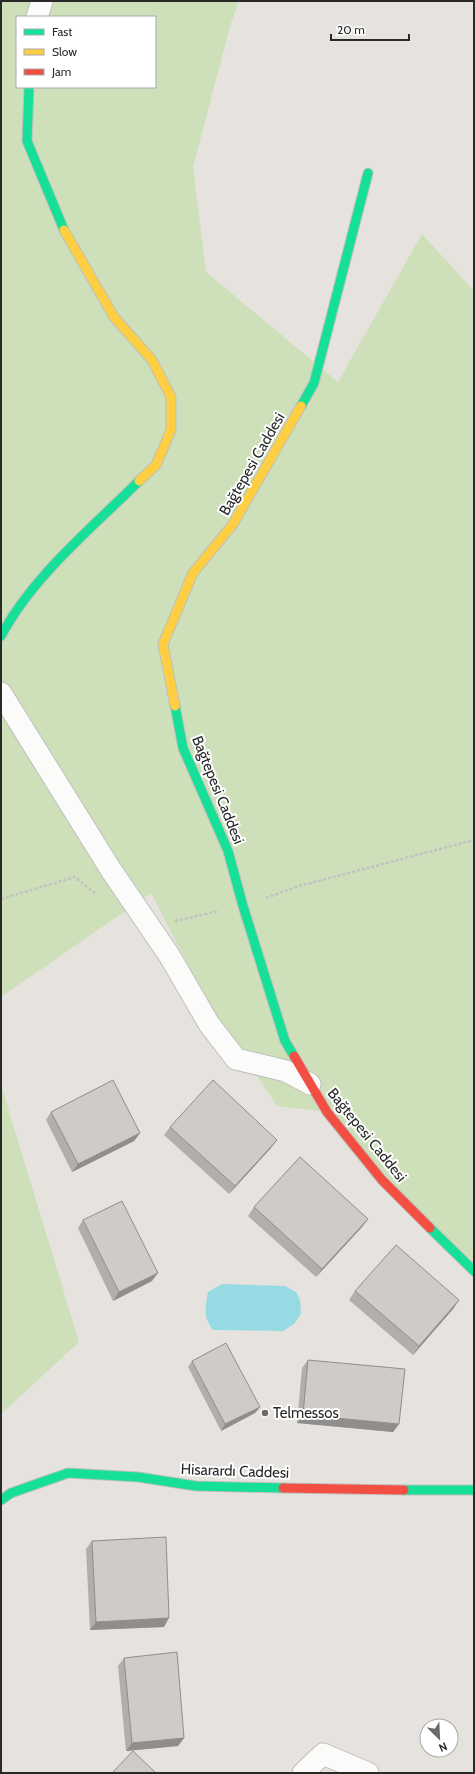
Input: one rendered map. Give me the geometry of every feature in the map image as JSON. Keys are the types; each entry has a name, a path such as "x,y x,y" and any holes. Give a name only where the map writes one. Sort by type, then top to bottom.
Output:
{"street":[{"path":"37,16 42,1"},
{"path":"1,636 12,615 48,571 156,465 171,430 171,397 152,360 114,318 61,225 28,141 29,88"},
{"name":"Bağtepesi Caddesi","path":"368,173 314,383 233,524 193,573 163,644 183,748 228,851 243,906 285,1041 328,1112 382,1180 474,1271"},
{"path":"1,693 112,870 169,955 209,1024 236,1059 286,1071 310,1084"},
{"name":"Hisarardı Caddesi","path":"1,1500 11,1493 68,1473 138,1477 196,1486 460,1491 474,1490"},
{"path":"303,1773 323,1754 368,1773"}],"path":[{"path":"149,926 243,906 299,886 474,840"},
{"path":"1,899 75,877 98,896"}],"green space":[{"path":"1,1 239,1 231,23 193,167 206,272 338,382 422,234 474,291 474,1271 328,1112 277,1106 204,996 151,893 1,997"},
{"path":"1,1085 79,1342 1,1414"}],"water":[{"path":"222,1284 285,1286 296,1292 300,1300 301,1314 294,1324 283,1331 213,1330 206,1316 208,1292"}],"building":[{"path":"113,1080 140,1133 78,1164 51,1112"},
{"path":"213,1080 277,1140 235,1186 170,1127"},
{"path":"300,1157 368,1219 322,1269 254,1207"},
{"path":"122,1201 158,1273 119,1292 83,1220"},
{"path":"396,1245 459,1300 419,1346 355,1291"},
{"path":"226,1343 260,1407 225,1424 192,1361"},
{"path":"308,1360 405,1369 399,1424 303,1415"},
{"path":"166,1537 169,1618 96,1622 92,1541"},
{"path":"177,1652 184,1738 132,1743 124,1658"},
{"path":"133,1751 156,1773 112,1773"}],"traffic: fast":[{"path":"29,88 27,141 64,230"},
{"path":"301,406 314,383 368,173"},
{"path":"1,636 14,614 46,573 139,481"},
{"path":"175,706 183,748 228,851 243,906 285,1041 294,1056"},
{"path":"430,1228 474,1271"},
{"path":"1,1500 11,1493 68,1473 138,1477 196,1486 283,1488"},
{"path":"404,1490 474,1490"}],"traffic: slow":[{"path":"64,230 114,317 152,360 171,397 171,430 156,465 139,481"},
{"path":"175,706 163,644 193,573 233,524 301,406"}],"traffic: jam":[{"path":"294,1056 327,1112 382,1180 430,1228"},
{"path":"283,1488 404,1490"}],"place":[{"name":"Telmessos","path":"265,1413"}]}
